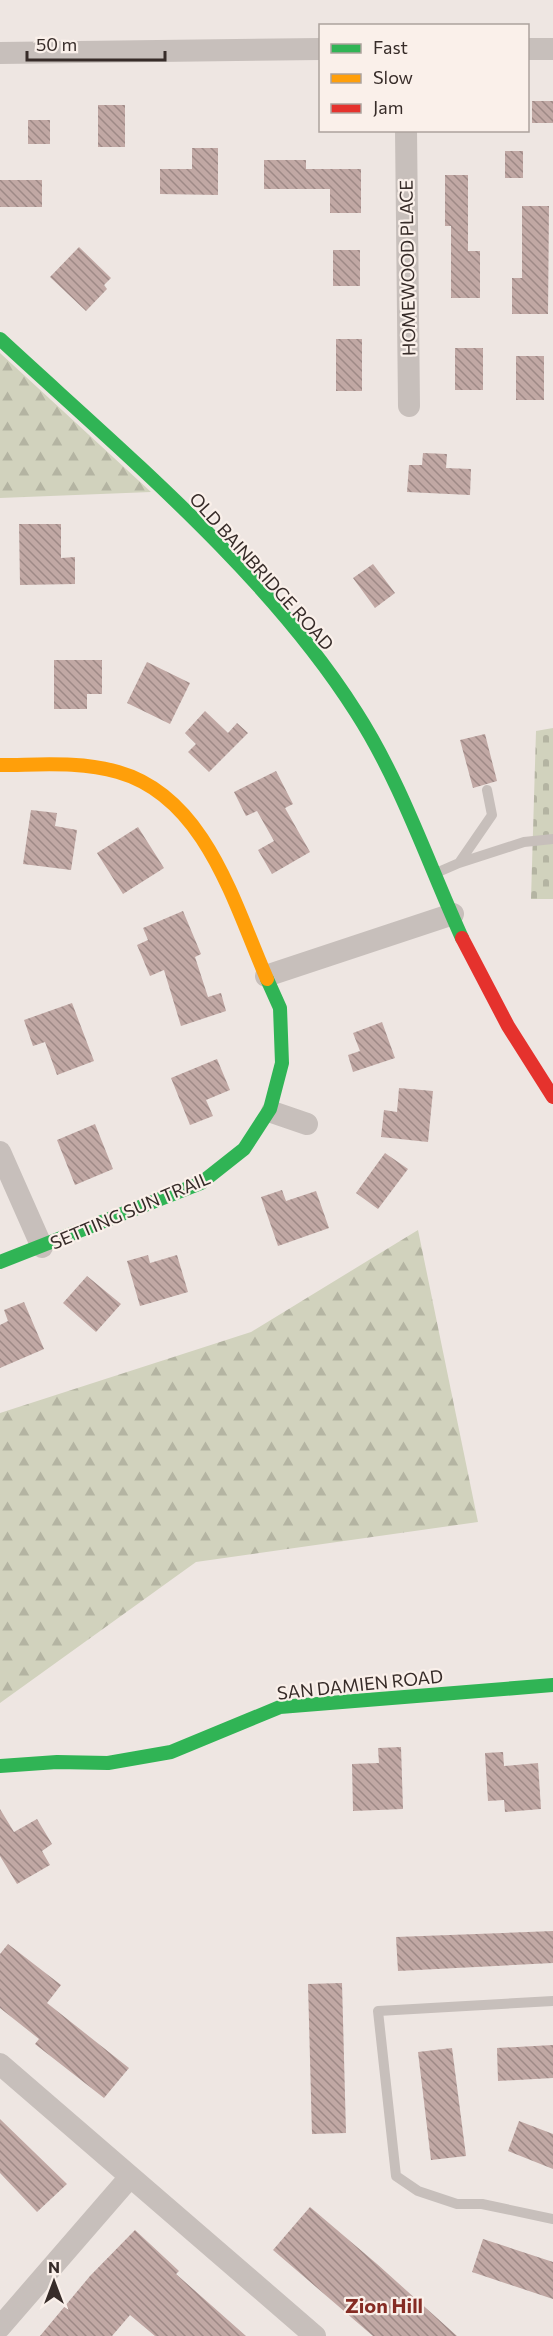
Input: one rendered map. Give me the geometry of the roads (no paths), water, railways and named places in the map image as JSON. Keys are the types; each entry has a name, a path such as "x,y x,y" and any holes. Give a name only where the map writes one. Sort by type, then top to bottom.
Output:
{"street":[{"path":"529,49 553,49"},
{"path":"0,53 319,50"},
{"name":"HOMEWOOD PLACE","path":"406,132 409,406"},
{"name":"OLD BAINBRIDGE ROAD","path":"0,339 142,469 214,541 286,619 325,668 357,714 385,763 505,1022 553,1097"},
{"name":"SETTING SUN TRAIL","path":"0,765 98,768 143,779 160,790 193,822 208,844 280,1008 284,1034 283,1064 272,1112 241,1155 201,1183 0,1262"},
{"path":"266,976 453,914"},
{"path":"272,1112 307,1124"},
{"path":"0,1152 42,1247"},
{"name":"SAN DAMIEN ROAD","path":"0,1766 57,1762 108,1762 171,1752 280,1707 553,1685"},
{"path":"0,2064 315,2336"},
{"path":"0,2327 130,2176"}],"lane":[{"path":"459,863 492,814 487,790"},
{"path":"436,873 524,842 553,839"},
{"path":"553,2001 378,2011 396,2176 418,2191 457,2204 482,2204 553,2218"}],"district":[{"name":"Zion Hill","path":"384,2305"}]}
